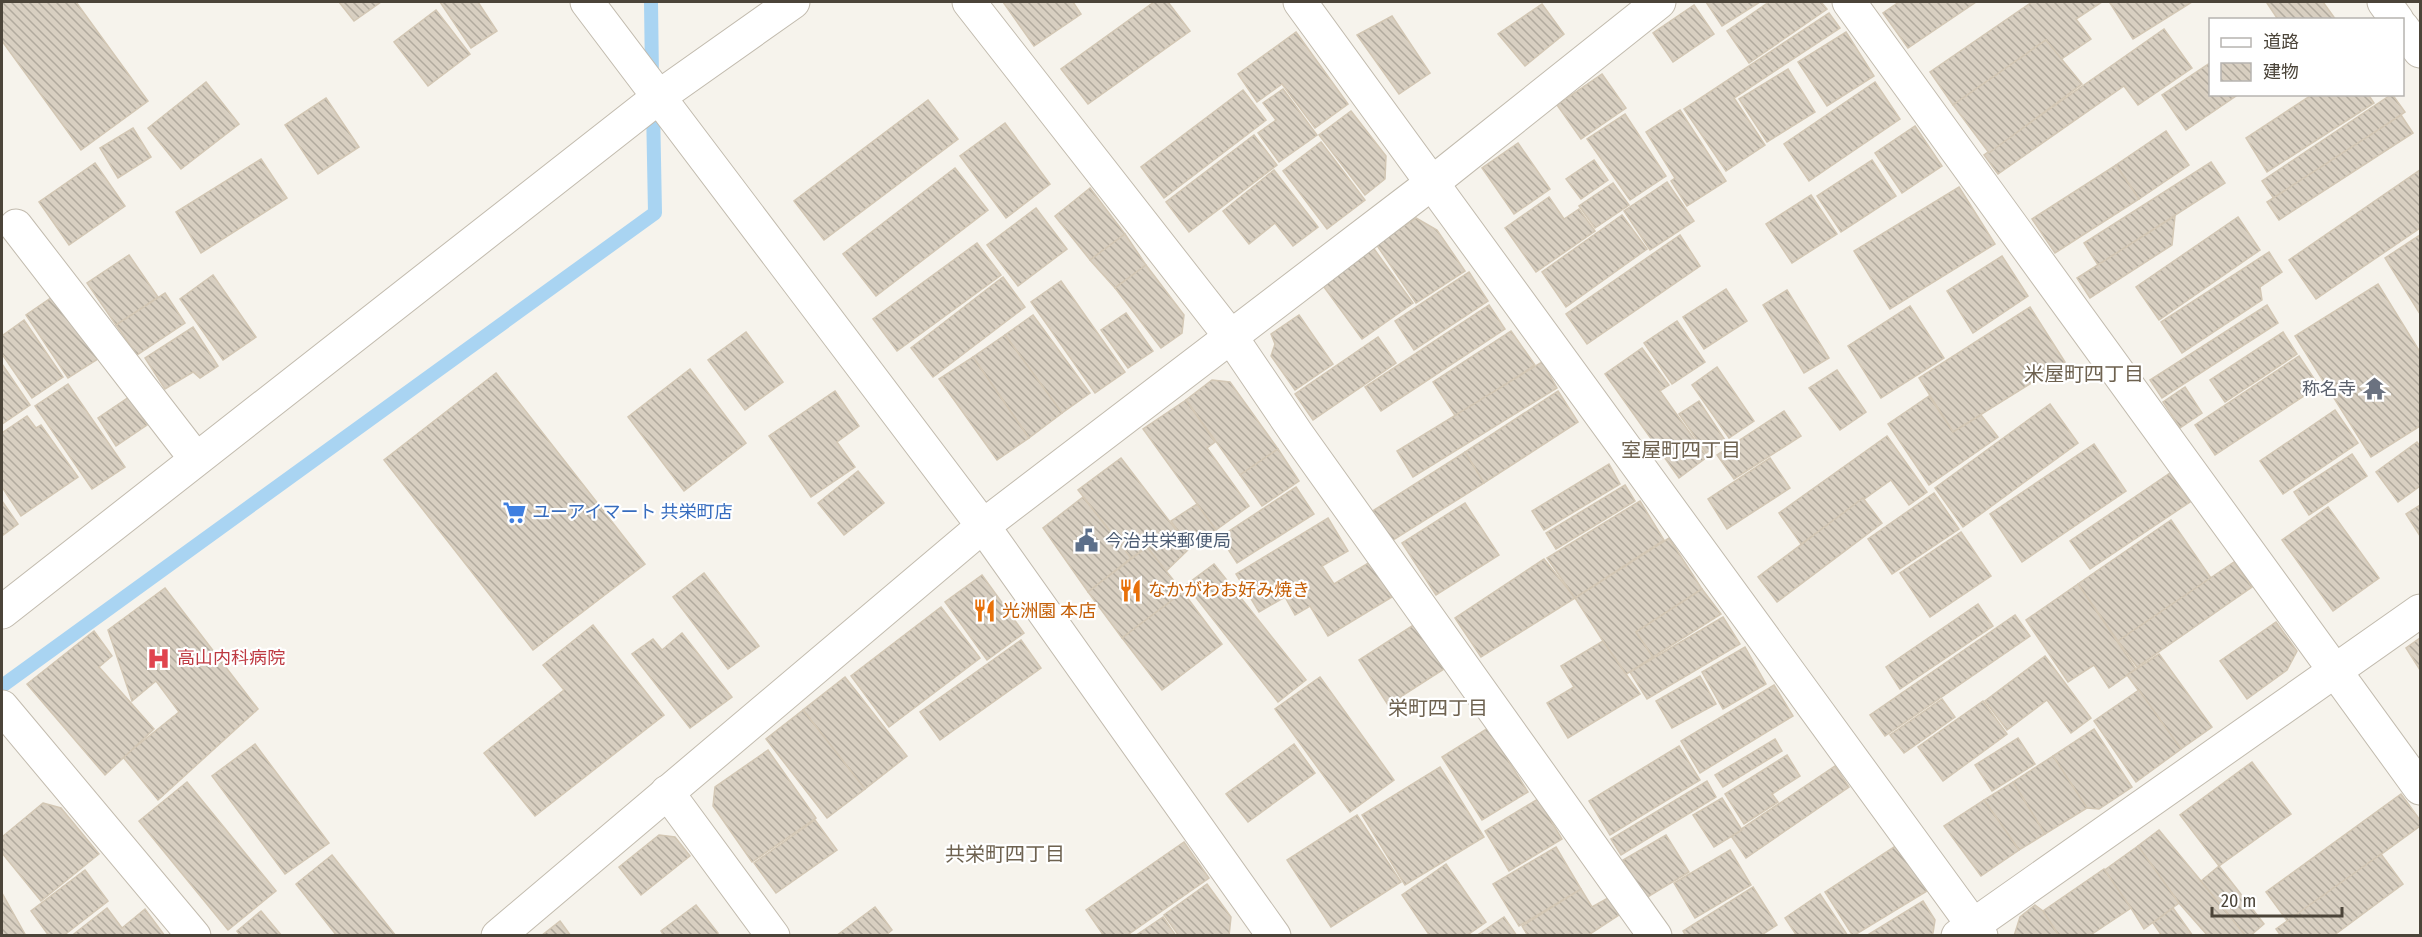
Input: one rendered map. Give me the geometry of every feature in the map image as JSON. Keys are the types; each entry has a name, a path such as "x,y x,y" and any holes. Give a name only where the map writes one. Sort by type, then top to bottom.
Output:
{"street":[{"path":"587,2 983,526 1274,936"},
{"path":"2,612 660,96 793,2"},
{"path":"969,2 1231,337 1297,435 1655,936"},
{"path":"1300,2 1971,932 2421,610"},
{"path":"498,936 983,526 1432,183 1659,2"},
{"path":"1849,2 2421,788"},
{"path":"2384,2 2396,18"},
{"path":"2404,28 2421,51"},
{"path":"16,225 196,459"},
{"path":"2,707 194,936"},
{"path":"667,792 773,936"}],"building":[{"path":"2,2 76,2 148,101 81,150 2,41"},
{"path":"339,2 381,2 354,21"},
{"path":"440,2 478,2 497,31 471,48"},
{"path":"1003,2 1073,2 1081,14 1034,46"},
{"path":"1154,2 1168,2 1190,31 1088,104 1061,69"},
{"path":"1706,2 1760,2 1722,26"},
{"path":"1769,2 1821,2 1827,9 1749,63 1727,31"},
{"path":"1899,2 1976,2 1908,48 1883,13"},
{"path":"2032,2 2102,2 2076,19 2091,39 2060,60 2046,40 1953,105 1930,72"},
{"path":"2192,2 2133,39 2110,3"},
{"path":"2323,2 2335,18 2277,18 2267,3"},
{"path":"1542,4 1564,34 1525,66 1498,34"},
{"path":"1694,5 1714,34 1673,62 1653,33"},
{"path":"436,10 470,54 428,86 394,42"},
{"path":"1829,13 1840,28 1734,98 1765,145 1726,171 1684,109"},
{"path":"1392,16 1430,73 1399,94 1357,35"},
{"path":"2164,29 2192,68 2138,105 2124,86 1998,174 1984,155"},
{"path":"1296,32 1348,104 1315,128 1282,84 1257,102 1238,74"},
{"path":"1846,32 1874,76 1827,106 1798,62"},
{"path":"2046,40 2082,84 1989,153 1953,105"},
{"path":"2209,64 2209,96 2236,96 2186,130 2162,95"},
{"path":"1788,69 1815,112 1767,142 1739,99"},
{"path":"1602,74 1626,108 1581,139 1557,105"},
{"path":"206,82 239,124 181,169 148,128"},
{"path":"1875,82 1900,119 1809,181 1784,144"},
{"path":"1283,89 1317,135 1279,162 1258,133 1276,120 1263,103"},
{"path":"1243,90 1266,120 1164,198 1141,167"},
{"path":"2310,96 2369,96 2374,103 2267,172 2246,138"},
{"path":"2389,96 2393,96 2405,112 2274,199 2262,181"},
{"path":"326,98 359,147 318,174 285,125"},
{"path":"928,100 958,139 824,240 794,201"},
{"path":"1680,110 1726,181 1687,206 1671,181 1675,178 1646,132"},
{"path":"1351,111 1386,156 1385,179 1365,195 1319,135"},
{"path":"1625,114 1666,176 1630,200 1587,139"},
{"path":"2401,115 2413,133 2279,220 2267,202"},
{"path":"1005,123 1050,184 1006,218 960,156"},
{"path":"1915,126 1942,166 1902,193 1875,153"},
{"path":"133,128 151,157 118,178 100,148"},
{"path":"2166,131 2189,165 2139,199 2116,165"},
{"path":"1254,135 1277,165 1189,232 1166,202"},
{"path":"1321,142 1365,200 1327,229 1283,171"},
{"path":"1518,143 1550,189 1514,214 1482,168"},
{"path":"261,159 287,198 201,253 176,212"},
{"path":"1594,160 1608,180 1581,199 1566,179"},
{"path":"1872,160 1896,196 1841,232 1817,196"},
{"path":"2211,162 2225,183 2098,265 2084,243"},
{"path":"95,163 125,206 69,245 39,202"},
{"path":"2116,165 2139,199 2055,253 2032,219"},
{"path":"955,168 988,210 876,296 843,254"},
{"path":"1274,170 1318,227 1293,246 1275,223 1249,244 1223,211"},
{"path":"2420,170 2420,228 2316,299 2289,260"},
{"path":"1667,182 1694,221 1650,250 1624,211"},
{"path":"1613,183 1629,205 1595,228 1579,206"},
{"path":"1959,187 1995,244 1890,309 1854,251"},
{"path":"1090,188 1125,234 1090,260 1055,216"},
{"path":"1811,195 1837,234 1792,263 1766,224"},
{"path":"1549,197 1564,219 1579,209 1595,231 1536,272 1505,228"},
{"path":"1036,208 1067,249 1018,286 987,245"},
{"path":"1622,215 1647,249 1566,307 1542,272"},
{"path":"2175,216 2172,245 2090,298 2077,278"},
{"path":"2238,217 2260,250 2159,320 2136,287"},
{"path":"1416,218 1437,230 1465,271 1416,303 1376,244"},
{"path":"1125,234 1146,265 1115,288 1090,260"},
{"path":"1680,235 1700,266 1587,344 1566,314"},
{"path":"2420,235 2420,314 2385,258"},
{"path":"977,243 1001,275 897,351 873,319"},
{"path":"1372,246 1413,303 1362,339 1321,283"},
{"path":"2269,252 2282,272 2260,287 2262,300 2182,353 2161,322"},
{"path":"129,255 158,297 116,325 87,283"},
{"path":"2002,256 2028,296 1973,333 1947,291"},
{"path":"1146,265 1184,315 1182,333 1161,348 1115,288"},
{"path":"1469,272 1488,301 1414,350 1395,321"},
{"path":"213,275 256,337 223,360 180,299"},
{"path":"1003,277 1025,307 933,377 911,348"},
{"path":"1061,281 1125,372 1095,393 1031,302"},
{"name":"称名寺","path":"2378,284 2420,352 2420,426 2371,457 2295,336"},
{"path":"1726,289 1747,321 1704,349 1683,317"},
{"path":"1787,290 1829,358 1804,373 1763,305"},
{"path":"58,293 101,357 68,378 26,315"},
{"path":"165,293 185,323 137,355 116,325"},
{"path":"1489,305 1505,329 1381,411 1365,387"},
{"path":"2267,305 2278,323 2162,398 2150,380"},
{"path":"1910,306 1944,358 1881,398 1848,346"},
{"path":"2030,307 2065,362 1953,432 1919,378"},
{"path":"1126,313 1153,351 1128,368 1101,330"},
{"path":"1033,315 1090,393 1062,413 1005,335"},
{"path":"1299,315 1333,364 1295,390 1271,356 1275,344 1271,334"},
{"path":"24,320 63,377 32,398 2,354 2,336"},
{"path":"1677,321 1705,362 1672,384 1644,343"},
{"path":"193,327 218,366 200,378 193,372 165,389 145,358"},
{"path":"1511,331 1535,365 1456,417 1433,382"},
{"path":"746,332 783,382 745,410 708,360"},
{"path":"2283,332 2297,354 2225,402 2210,380"},
{"path":"1005,335 1062,413 1029,438 973,357"},
{"path":"1378,337 1396,363 1313,420 1295,394"},
{"path":"1642,348 1669,385 1660,391 1707,457 1679,478 1605,374"},
{"path":"2299,356 2319,386 2215,455 2195,425"},
{"path":"973,357 1029,438 997,460 939,379"},
{"path":"1542,362 1557,388 1413,477 1397,451"},
{"path":"2,364 30,405 2,424"},
{"path":"1717,367 1754,421 1729,438 1692,385"},
{"path":"690,369 746,443 684,491 628,417"},
{"path":"1837,370 1866,412 1840,430 1809,388"},
{"name":"ユーアイマート 共栄町店","path":"496,373 645,564 533,650 384,460"},
{"path":"1212,380 1230,382 1278,449 1240,475 1186,400"},
{"path":"68,384 125,467 92,489 35,406"},
{"path":"2185,387 2202,413 2180,428 2163,402"},
{"path":"835,391 859,426 837,442 855,467 811,497 769,436"},
{"path":"1558,391 1578,422 1484,483 1465,452"},
{"path":"1929,396 1953,432 1981,415 1998,437 1929,485 1888,424"},
{"path":"129,397 147,425 116,446 98,418"},
{"path":"1186,400 1215,442 1207,448 1249,506 1216,530 1143,429"},
{"path":"1699,401 1725,440 1706,453 1679,414"},
{"path":"2050,404 2078,443 1963,527 1935,488"},
{"path":"2335,410 2358,443 2283,494 2260,461"},
{"path":"1784,411 1801,436 1734,479 1717,455"},
{"path":"27,416 36,428 41,425 78,477 21,516 2,487 2,433"},
{"path":"1887,436 1927,492 1909,505 1891,480 1801,544 1779,513"},
{"path":"2417,442 2420,446 2420,486 2398,502 2376,472"},
{"path":"2094,444 2126,491 2022,562 1990,514"},
{"path":"1278,449 1299,481 1262,506 1240,475"},
{"path":"1465,452 1484,483 1390,542 1371,512"},
{"path":"2352,454 2367,476 2309,515 2294,492"},
{"path":"1121,458 1190,548 1165,572 1147,547 1131,558 1078,490"},
{"path":"1770,458 1790,488 1727,529 1708,499"},
{"path":"1609,464 1620,484 1544,530 1532,511"},
{"path":"858,471 884,503 844,535 818,503"},
{"path":"2170,473 2190,502 2090,569 2070,541"},
{"path":"1625,485 1635,501 1556,549 1546,533"},
{"path":"1296,487 1314,514 1237,563 1220,537"},
{"path":"1934,493 1959,529 1892,574 1868,539"},
{"path":"1083,497 1131,558 1088,592 1043,528"},
{"path":"1863,498 1882,523 1777,602 1758,577"},
{"path":"2,501 18,524 3,535 2,533"},
{"path":"1640,501 1664,540 1575,598 1547,558"},
{"path":"1465,503 1499,555 1436,595 1402,543"},
{"path":"1197,504 1216,530 1190,548 1171,521"},
{"path":"2420,505 2420,536 2406,514"},
{"path":"2328,507 2379,578 2333,611 2282,540"},
{"path":"1328,518 1348,551 1322,566 1334,584 1370,562 1392,597 1328,636 1310,606 1295,615 1285,597 1259,612 1236,574"},
{"path":"2171,520 2211,578 2118,641 2078,584"},
{"path":"1961,532 1991,576 1930,617 1900,573"},
{"path":"1669,538 1702,589 1636,632 1653,657 1625,675 1575,598"},
{"path":"1147,547 1183,592 1122,638 1088,592"},
{"path":"1544,559 1575,598 1481,657 1455,618"},
{"path":"2234,562 2252,587 2137,667 2118,641"},
{"path":"1214,564 1306,680 1278,702 1186,585"},
{"path":"704,573 759,646 728,669 673,597"},
{"path":"982,575 1024,633 987,660 945,602"},
{"path":"2078,584 2136,669 2109,688 2094,665 2068,682 2026,620"},
{"path":"165,588 258,709 158,800 123,757 179,712 156,681 132,701 108,630"},
{"path":"1702,589 1721,614 1653,657 1636,632"},
{"path":"1183,592 1222,644 1162,690 1122,638"},
{"path":"1978,604 1993,626 1900,689 1886,667"},
{"path":"941,607 980,658 889,727 851,676"},
{"path":"2015,615 2030,636 1885,736 1870,715"},
{"path":"1723,617 1740,644 1647,699 1630,672"},
{"path":"2276,622 2297,651 2287,670 2247,699 2220,661"},
{"path":"1415,624 1444,669 1388,705 1359,660"},
{"path":"593,625 664,715 535,816 484,753 564,690 543,665"},
{"path":"94,631 112,656 99,667 154,729 105,775 27,684"},
{"path":"682,633 732,697 690,728 632,654 653,639 662,650"},
{"path":"2420,638 2420,670 2406,648"},
{"path":"1021,640 1041,668 940,740 920,712"},
{"path":"1603,641 1640,694 1568,738 1547,703 1574,687 1561,666"},
{"path":"1745,647 1766,684 1723,709 1702,672"},
{"path":"2159,654 2212,727 2181,749 2127,675"},
{"path":"2045,656 2091,718 2071,733 2047,700 2007,730 1985,701"},
{"path":"1700,676 1716,704 1672,728 1656,701"},
{"path":"845,677 907,756 865,789 803,710"},
{"path":"1320,677 1394,780 1350,812 1275,709"},
{"path":"1774,685 1793,716 1700,773 1681,741"},
{"path":"2139,690 2181,749 2136,782 2094,721"},
{"path":"1942,699 1955,717 1904,753 1890,735"},
{"path":"1983,701 2007,734 1943,781 1918,747"},
{"path":"803,710 865,789 827,818 766,739"},
{"path":"1488,728 1528,792 1482,820 1442,757"},
{"path":"2094,729 2132,787 2099,809 2087,808 2053,756"},
{"path":"2018,738 2035,764 1992,791 1975,765"},
{"path":"1775,739 1782,751 1723,787 1715,775"},
{"path":"255,744 329,843 285,874 212,776"},
{"path":"1294,744 1315,773 1248,822 1226,794"},
{"path":"1679,746 1700,780 1610,835 1589,801"},
{"path":"768,750 816,818 752,862 713,806 715,787"},
{"path":"1787,755 1800,776 1772,794 1778,802 1744,824 1725,794"},
{"path":"2053,756 2087,808 2045,834 2013,782"},
{"path":"2252,762 2291,814 2219,866 2180,815"},
{"path":"1835,766 1849,787 1746,858 1731,836"},
{"path":"1440,767 1484,837 1405,885 1362,815"},
{"path":"1707,781 1716,797 1621,855 1611,839"},
{"path":"187,782 276,891 228,930 139,821"},
{"path":"2013,782 2045,834 2019,850 1984,800"},
{"path":"2401,794 2420,820 2420,826 2288,922 2266,892"},
{"path":"1722,798 1742,830 1714,847 1693,815"},
{"path":"1538,799 1562,839 1509,871 1485,831"},
{"path":"1984,800 2019,850 1981,876 1944,826"},
{"path":"43,803 61,808 99,854 41,901 2,853 2,837"},
{"path":"1357,815 1401,882 1331,927 1287,860"},
{"path":"815,820 837,850 776,893 754,863"},
{"path":"2159,830 2246,936 2208,936 2179,903 2138,846"},
{"path":"659,835 675,837 690,856 641,895 619,867"},
{"path":"1666,835 1689,872 1646,898 1623,860"},
{"path":"1184,842 1209,878 1126,936 1104,936 1086,910"},
{"path":"1897,845 1927,891 1853,936 1825,892"},
{"path":"2138,846 2179,903 2144,929 2131,908 2102,872"},
{"path":"1556,847 1581,889 1519,926 1493,884"},
{"path":"1730,850 1751,885 1695,918 1674,883"},
{"path":"2381,854 2403,884 2333,936 2281,936 2276,929"},
{"path":"332,855 396,936 337,936 296,884"},
{"path":"1446,864 1486,922 1466,936 1430,936 1402,895"},
{"path":"2219,866 2264,924 2250,936 2246,936 2201,881"},
{"path":"2104,869 2131,908 2089,936 2059,936 2043,911"},
{"path":"85,870 108,901 63,936 49,936 31,911"},
{"path":"1207,884 1231,917 1229,936 1179,936 1164,915"},
{"path":"1753,887 1777,925 1760,936 1686,936 1683,931"},
{"path":"1581,889 1592,907 1608,898 1619,915 1587,936 1528,936 1522,926"},
{"path":"2,893 26,936 2,936"},
{"path":"1820,894 1848,936 1797,936 1785,918"},
{"path":"1923,901 1935,920 1933,933 1929,936 1869,934"},
{"path":"696,905 718,933 714,936 664,936 661,931"},
{"path":"2035,905 2043,911 2059,936 2014,936 2020,917"},
{"path":"875,907 892,930 885,936 836,936"},
{"path":"107,908 122,928 145,909 165,936 75,936 74,934"},
{"path":"2173,908 2193,936 2162,936 2153,923"},
{"path":"261,911 282,936 241,936 237,931"},
{"path":"1163,917 1176,936 1135,936"},
{"path":"1504,917 1517,936 1476,936"},
{"path":"560,921 571,936 541,936"}],"waterway":[{"path":"651,2 652,78"},
{"path":"2,686 655,213 653,106"}],"place":[{"name":"称名寺","path":"2374,389"},
{"name":"ユーアイマート 共栄町店","path":"514,512"},
{"name":"今治共栄郵便局","path":"1087,541"},
{"name":"なかがわお好み焼き","path":"1130,590"},
{"name":"光洲園 本店","path":"984,611"},
{"name":"高山内科病院","path":"159,658"}],"district":[{"name":"米屋町四丁目","path":"2084,374"},
{"name":"室屋町四丁目","path":"1681,450"},
{"name":"栄町四丁目","path":"1438,708"},
{"name":"共栄町四丁目","path":"1005,854"}]}
